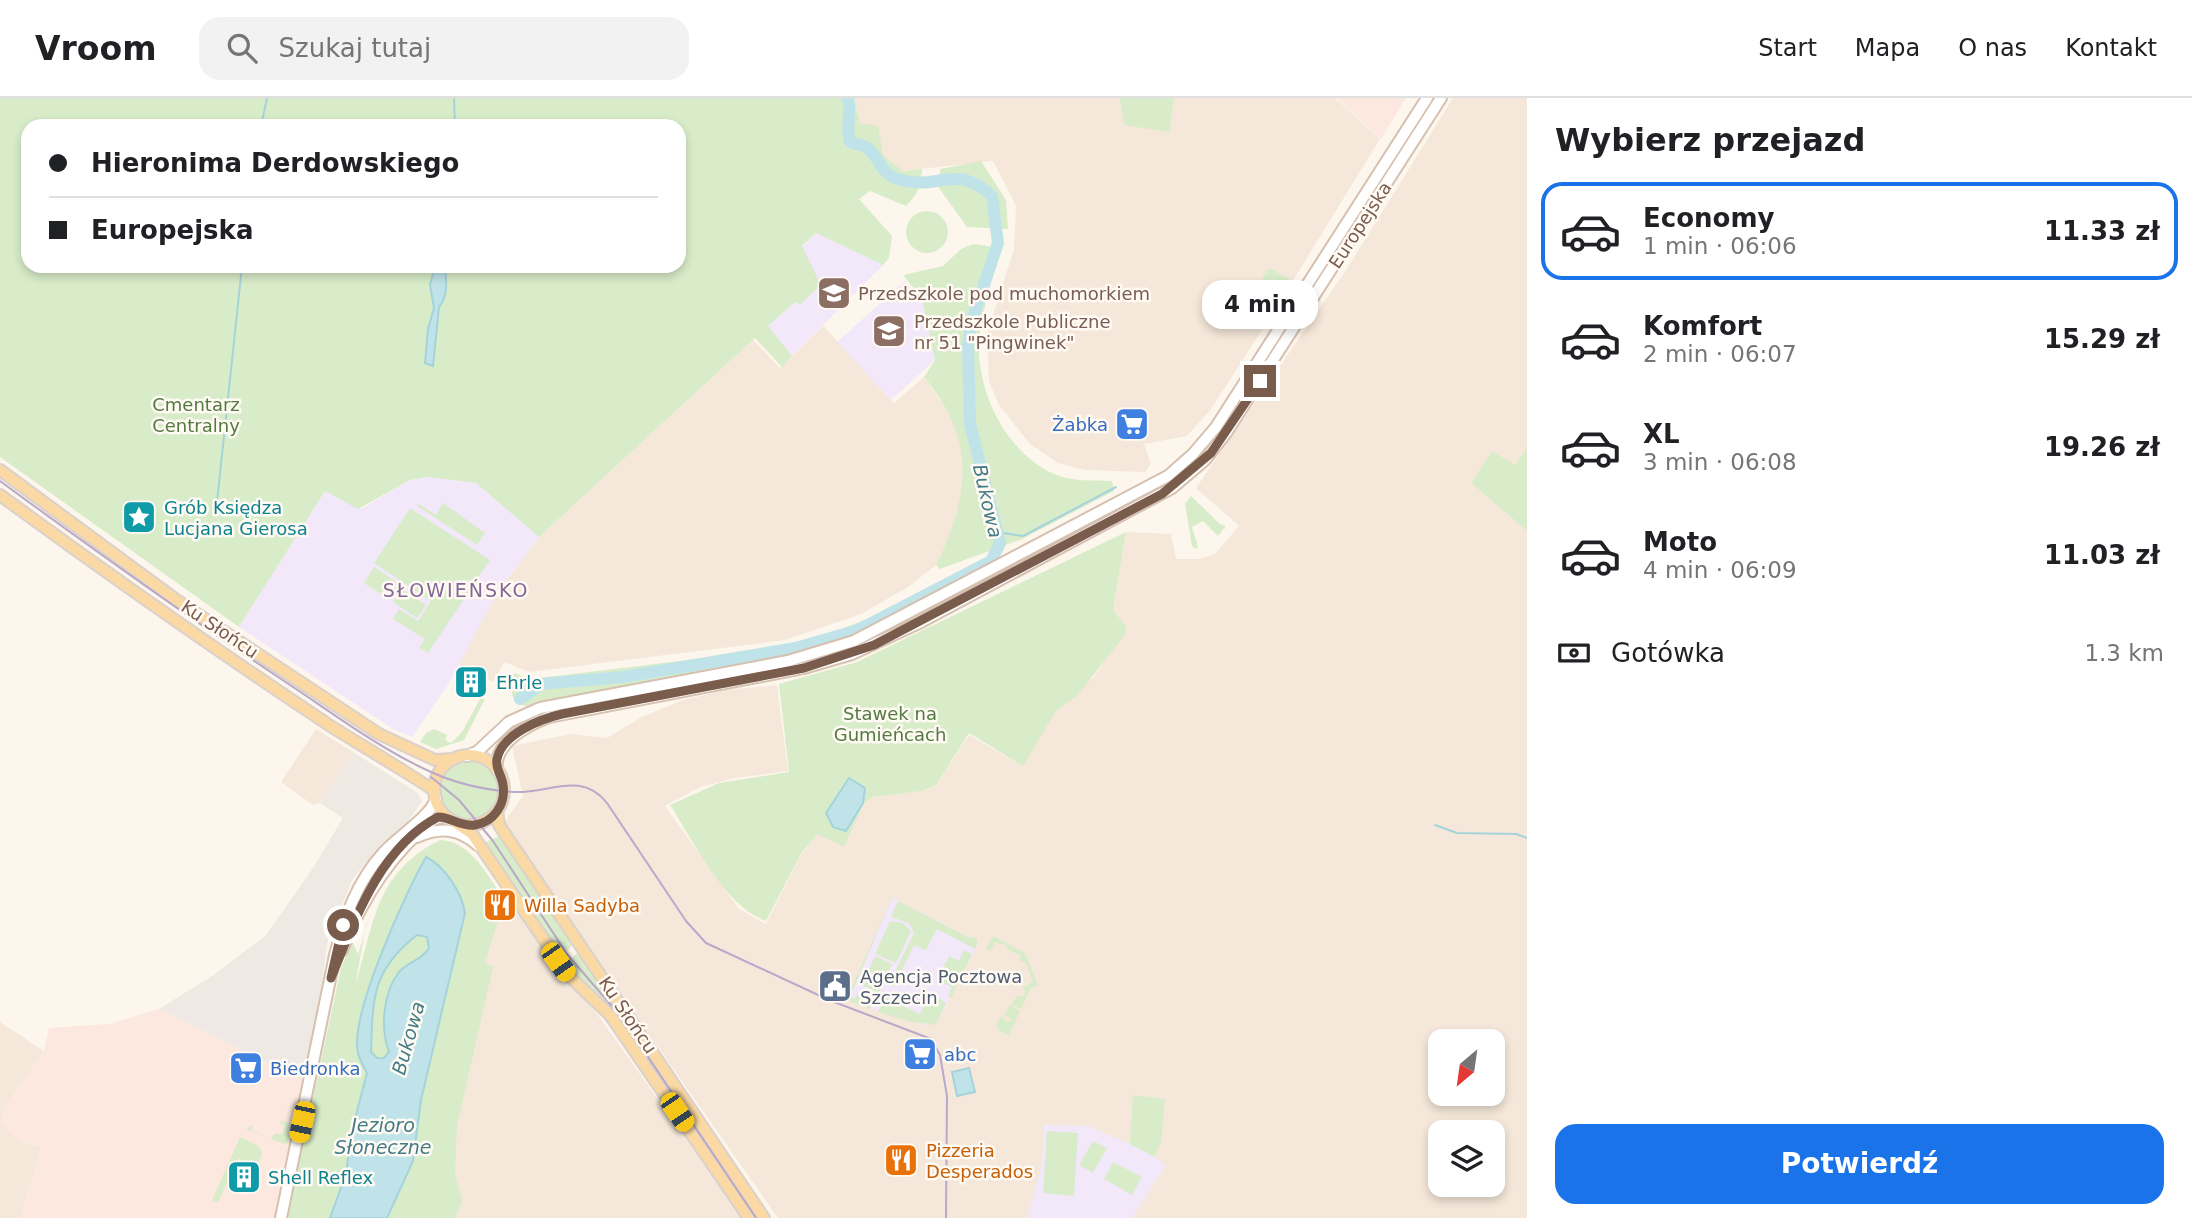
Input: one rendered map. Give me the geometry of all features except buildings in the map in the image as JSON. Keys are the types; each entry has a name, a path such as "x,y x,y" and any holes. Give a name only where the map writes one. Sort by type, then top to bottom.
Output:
{"main road":[{"name":"Europejska","path":"467,756 478,751 509,722 540,708 788,661 854,641 1168,476 1194,454 1216,427 1427,98"},
{"name":"Europejska","path":"497,770 497,757 504,746 528,727 549,717 804,668 874,645 1172,488 1205,460 1226,433 1441,98"},
{"name":"Ku Słońcu","path":"0,470 169,594 379,734 435,760 454,759"},
{"name":"Ku Słońcu","path":"0,495 185,629 388,764 428,785 435,796"},
{"path":"281,1218 331,978 346,916 366,875 390,845 428,811 435,796 439,774 454,759 467,756 484,759 497,770 504,788 498,810 478,824 441,817 433,820 406,844 371,890 331,978"},
{"path":"435,796 441,811 453,821"},
{"name":"Ku Słońcu","path":"498,810 496,821 502,831 764,1218"},
{"name":"Ku Słońcu","path":"453,821 469,831 568,975 600,1003 615,1021 749,1218"},
{"path":"406,844 427,833 445,830 465,836 481,848"}],"shaded area":[{"path":"854,98 1335,98 1380,139 1211,409 1187,436 1144,444 1151,464 1145,472 1085,470 1058,463 1030,444 999,405 989,381 987,334 1014,249 1016,206 993,161 903,171 882,155 860,123"},
{"path":"1336,98 1406,98 1381,139"},
{"path":"1453,98 1527,98 1527,448 1515,465 1471,483 1527,531 1527,1218 778,1218 502,825 523,796 512,746 571,734 607,738 640,718 680,701 725,690 777,685 788,771 735,778 700,787 665,806 739,909 766,924 802,853 818,833 873,797 922,791 936,785 969,735 1021,765 1052,708 1094,677 1127,627 1113,610 1126,532 1171,534 1176,559 1199,559 1215,554 1239,526 1196,488 1348,267"},
{"name":"Przedszkole pod muchomorkiem","path":"816,233 883,265 792,356 767,327 795,301 800,305 802,247"},
{"name":"Przedszkole Publiczne nr 51 \"Pingwinek\"","path":"905,281 922,299 935,360 891,400 837,342"},
{"path":"823,326 894,403 924,377 951,416 961,445 964,470 962,496 957,519 936,565 908,587 861,614 785,640 529,672 504,662 493,682 458,664 497,593 539,537 753,340 780,368"},
{"path":"429,477 476,483 539,537 497,593 448,685 412,737 393,729 239,627 325,491 361,509 410,480"},
{"path":"316,729 353,752 320,803 313,805 281,782"},
{"path":"353,752 418,793 422,801 407,823 380,845 352,880 328,940 307,1083 159,1009 215,974 266,935 313,868 343,818 320,803"},
{"path":"509,891 743,1218 440,1218 486,908"},
{"path":"892,898 979,942 936,1025 911,1022 846,1000"},
{"path":"159,1009 307,1083 278,1218 20,1218 42,1147 20,1141 1,1124 3,1110 44,1051 49,1028 109,1024"},
{"path":"0,1022 44,1051 3,1110 1,1123 20,1141 42,1147 20,1218 0,1218"},
{"path":"1044,1125 1088,1126 1142,1149 1166,1165 1132,1218 1027,1218 1042,1165"}],"green space":[{"name":"Cmentarz Centralny","path":"0,98 854,98 860,123 878,126 883,155 903,171 922,169 918,189 906,206 870,191 859,199 892,236 889,258 883,265 816,233 802,246 821,285 800,305 795,302 768,326 792,356 782,367 755,338 539,537 476,483 429,477 410,480 358,509 325,491 239,627 0,457"},
{"path":"1120,98 1174,98 1169,132 1124,125"},
{"path":"981,161 1006,200 1008,229 967,227 939,188 940,169"},
{"path":"927,211 942,217 948,232 942,247 927,253 912,247 906,232 912,217"},
{"path":"973,244 1001,248 985,307 979,342 983,381 998,419 1022,451 1037,464 1054,474 1068,478 1112,481 1114,491 1022,539 940,569 936,565 956,515 963,469 953,424 924,377 935,360 922,299 903,275 943,266 961,249"},
{"path":"1270,268 1292,281 1266,323 1259,312 1266,299 1263,276"},
{"path":"1527,448 1527,531 1471,483 1492,451 1515,465"},
{"path":"1191,496 1220,524 1226,526 1218,536 1203,521 1192,527 1198,547 1195,549 1192,546 1185,504"},
{"path":"443,503 485,533 477,545 417,506 419,504 436,515"},
{"path":"410,508 490,560 428,653 419,648 425,639 393,619 399,609 418,621 431,601 374,563"},
{"name":"Stawek na Gumieńcach","path":"1126,532 1113,610 1127,627 1124,636 1078,695 1056,711 1023,766 969,733 936,785 922,791 873,797 864,803 844,847 818,834 802,852 766,921 751,914 724,888 670,805 719,783 789,772 779,684 857,662"},
{"path":"374,567 400,584 390,600 364,583"},
{"path":"402,589 426,605 417,618 393,602"},
{"path":"864,620 870,629 791,657 555,701 537,701 529,707 515,703 512,694 514,673 531,679 738,654 817,639"},
{"path":"221,634 373,734 371,737 218,636"},
{"path":"480,699 485,699 464,740 436,749 420,742 426,733 434,729 447,735 445,740 451,743 462,732"},
{"path":"469,761 486,766 494,774 499,791 494,808 486,816 469,821 452,816 444,808 439,791 444,774 452,766"},
{"path":"501,835 574,944 562,955 482,844"},
{"path":"440,840 452,842 472,856 489,876 510,909 500,915 485,962 493,967 457,1126 455,1173 462,1201 455,1218 287,1218 341,968 352,941 358,954 365,934 355,987 374,919 390,883 419,853"},
{"path":"892,898 850,997 855,999 857,994 862,1000 872,1003 870,1009 846,1000"},
{"path":"898,901 970,938 976,937 978,942 975,949 937,929 926,950 914,945 894,987 889,984 914,933 909,923 891,917"},
{"path":"890,921 903,923 911,931 896,963 875,954"},
{"path":"993,936 1025,953 1038,985 1031,988 1021,1009 1011,1004 1018,995 1023,997 1023,987 1033,982 1026,963 1019,960 1021,956 1006,948 1007,946 995,942 991,951 986,949"},
{"path":"964,950 972,954 951,998 948,996 952,987 937,980 949,956 959,961"},
{"path":"578,952 627,1020 622,1024 566,964"},
{"path":"875,956 892,964 879,993 862,985"},
{"path":"931,992 946,1003 936,1025 912,1022 878,1012 885,997 920,1014"},
{"path":"1010,1005 1020,1011 1009,1035 999,1031 996,1024 1002,1016 1007,1022 1012,1020 1004,1014"},
{"path":"1133,1095 1165,1099 1161,1143 1154,1157 1130,1144"},
{"path":"281,1121 292,1123 288,1143 271,1139 274,1134 283,1134 284,1124 280,1123"},
{"path":"1047,1131 1078,1133 1074,1196 1043,1193"},
{"path":"240,1137 259,1146 262,1154 257,1167 238,1158 218,1203 212,1200"},
{"path":"1093,1141 1107,1148 1093,1173 1079,1165"},
{"path":"1113,1162 1142,1177 1132,1195 1104,1179"}],"water":[{"path":"433,273 445,273 446,287 439,307 433,366 425,363 428,329 434,308 430,285"},
{"path":"849,778 865,788 863,803 846,831 833,827 826,813"},
{"name":"Jezioro Słoneczne","path":"426,857 433,861 452,881 465,913 421,1100 413,1161 387,1218 330,1218 346,1174 351,1134 367,1073 358,1053 362,1011 381,953","holes":["417,935 427,937 429,948 399,972 389,990 384,1021 389,1052 384,1058 377,1058 371,1052 374,1001 383,974 402,948"]},
{"path":"969,1068 975,1092 957,1096 952,1072"}],"waterway":[{"path":"262,119 267,98"},
{"path":"454,98 455,119"},
{"name":"Bukowa","path":"520,699 541,684 623,677 796,648 858,630 991,561 1000,543 970,424 968,345 971,323 998,243 992,196 968,181 949,179 918,183 896,179 890,175 871,151 850,142 848,98"},
{"path":"217,502 241,273"},
{"path":"997,532 1023,536 1116,487"},
{"path":"1435,825 1457,833 1516,834 1527,838"}],"tram line":[{"path":"0,481 214,634 412,763 451,780 492,790 527,792 575,786 597,793 607,803 686,921 706,943 829,1000 931,1039 940,1055 947,1096 946,1218"},
{"path":"431,777 459,800 493,841 567,954 622,1018 756,1218"}],"place":[{"name":"Przedszkole pod muchomorkiem","path":"834,293"},
{"name":"Przedszkole Publiczne nr 51 \"Pingwinek\"","path":"889,331"},
{"name":"Żabka","path":"1132,424"},
{"name":"Grób Księdza Lucjana Gierosa","path":"139,517"},
{"name":"Ehrle","path":"471,682"},
{"name":"Willa Sadyba","path":"500,905"},
{"name":"Agencja Pocztowa Szczecin","path":"835,986"},
{"name":"abc","path":"920,1054"},
{"name":"Biedronka","path":"246,1068"},
{"name":"Pizzeria Desperados","path":"901,1160"},
{"name":"Shell Reflex","path":"244,1177"}],"district":[{"name":"SŁOWIEŃSKO","path":"456,590"}],"route":[{"path":"343,925 331,978 352,927 391,859 438,817 471,825 486,821 496,813 504,793 496,763 497,757 508,742 528,727 562,714 804,668 874,645 1162,494 1205,460 1260,381"}]}
